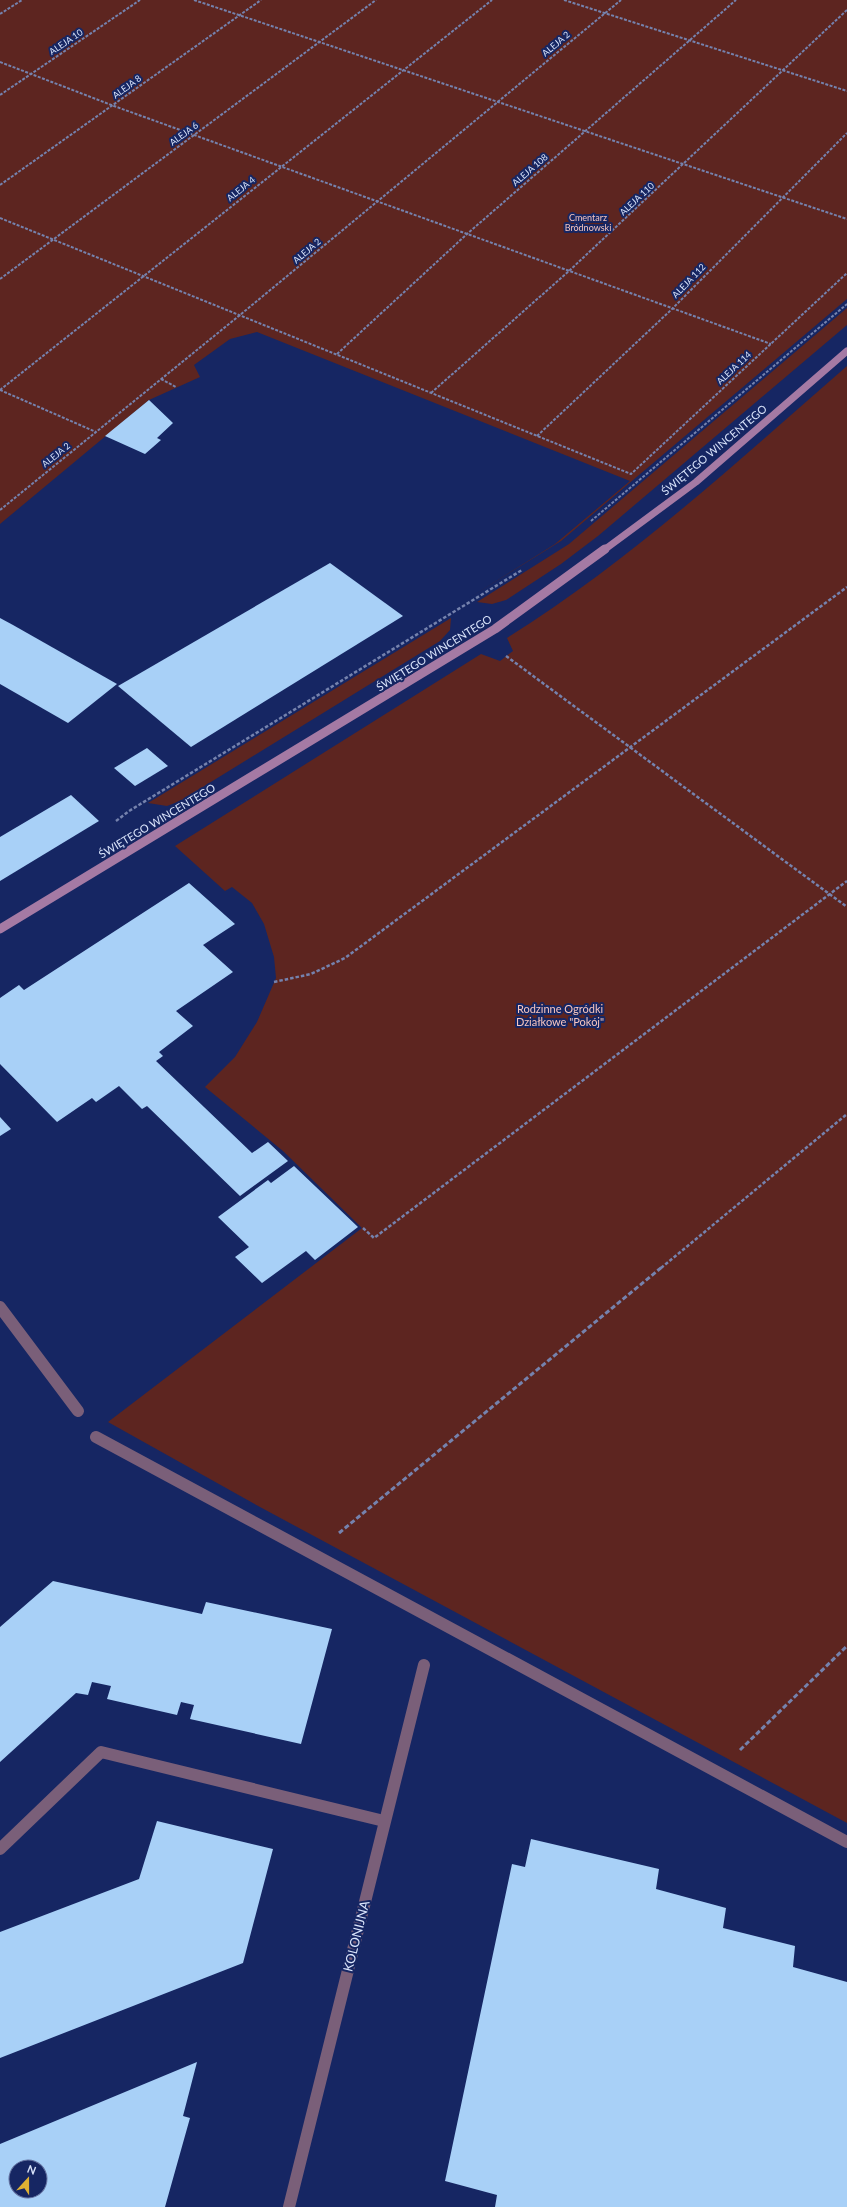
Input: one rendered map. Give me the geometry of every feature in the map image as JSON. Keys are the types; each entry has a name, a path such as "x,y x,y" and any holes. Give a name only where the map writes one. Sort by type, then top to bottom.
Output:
{"street":[{"name":"ŚWIĘTEGO WINCENTEGO","path":"0,929 495,629 696,482 847,351"},
{"path":"0,1307 78,1411"},
{"path":"96,1436 847,1842"},
{"name":"KOLONIJNA","path":"289,2207 384,1820 424,1665"},
{"path":"0,1848 101,1752 384,1820"}],"path":[{"path":"0,14 22,0"},
{"name":"ALEJA 10","path":"0,95 140,0"},
{"path":"194,0 847,220"},
{"name":"ALEJA 8","path":"0,185 114,106 261,0"},
{"name":"ALEJA 6","path":"0,279 376,0"},
{"name":"ALEJA 4","path":"0,390 492,0"},
{"path":"564,0 847,91"},
{"name":"ALEJA 2","path":"0,510 240,315 621,0"},
{"name":"ALEJA 108","path":"337,354 467,234 691,41 736,0"},
{"name":"ALEJA 110","path":"431,393 569,271 684,165 847,10"},
{"path":"0,62 114,106 771,344"},
{"name":"ALEJA 112","path":"538,436 672,309 781,197 847,133"},
{"path":"0,218 538,436"},
{"name":"ALEJA 114","path":"538,436 630,474 847,273"},
{"path":"586,525 847,304"},
{"path":"161,379 176,387"},
{"path":"0,390 96,432"},
{"path":"112,826 129,811 526,567"},
{"path":"274,982 304,978 330,968 345,958 847,587"},
{"path":"506,657 847,907"},
{"path":"363,1228 374,1238 847,882"},
{"path":"334,1537 847,1114"},
{"path":"735,1754 847,1646"}],"green space":[{"name":"Cmentarz Bródnowski","path":"0,0 847,0 847,299 561,541 469,598 555,544 630,481 257,332 230,339 194,365 200,377 149,400 0,524"},
{"path":"847,308 847,325 598,536 561,564 506,600 492,604 477,602 569,544"},
{"name":"Rodzinne Ogródki Działkowe \"Pokój\"","path":"847,366 847,1823 260,1507 108,1422 362,1228 283,1151 205,1087 235,1057 257,1022 276,978 274,957 264,924 252,903 232,887 225,891 175,846 481,654 500,661 513,651 507,638 553,608 640,543 724,474"},
{"path":"451,618 450,630 440,641 180,801 167,806 148,803"}],"building":[{"path":"149,400 173,423 157,438 161,440 145,454 105,436"},
{"path":"330,563 403,616 191,747 118,686"},
{"path":"0,618 117,684 68,723 0,684"},
{"path":"147,748 168,766 135,786 114,768"},
{"path":"71,795 99,821 0,881 0,837"},
{"path":"189,883 235,924 203,945 233,972 176,1011 193,1026 159,1052 163,1056 156,1061 252,1153 268,1142 288,1161 240,1196 147,1106 142,1109 119,1086 96,1102 92,1098 57,1122 0,1064 0,998 19,985 24,990"},
{"path":"0,1117 11,1129 0,1136"},
{"path":"294,1166 358,1227 315,1260 306,1251 262,1283 235,1257 249,1247 218,1217 268,1180 271,1183"},
{"path":"53,1581 202,1614 206,1602 332,1629 301,1744 190,1719 194,1705 181,1702 177,1715 107,1699 111,1686 92,1682 88,1695 76,1693 0,1762 0,1627"},
{"path":"157,1821 273,1849 243,1963 0,2058 0,1932 139,1879"},
{"path":"531,1839 659,1869 656,1889 726,1908 723,1928 795,1946 793,1967 847,1982 847,2207 495,2207 497,2195 445,2181 512,1864 525,1867"},
{"path":"197,2062 183,2116 190,2118 165,2207 0,2207 0,2144"}]}
